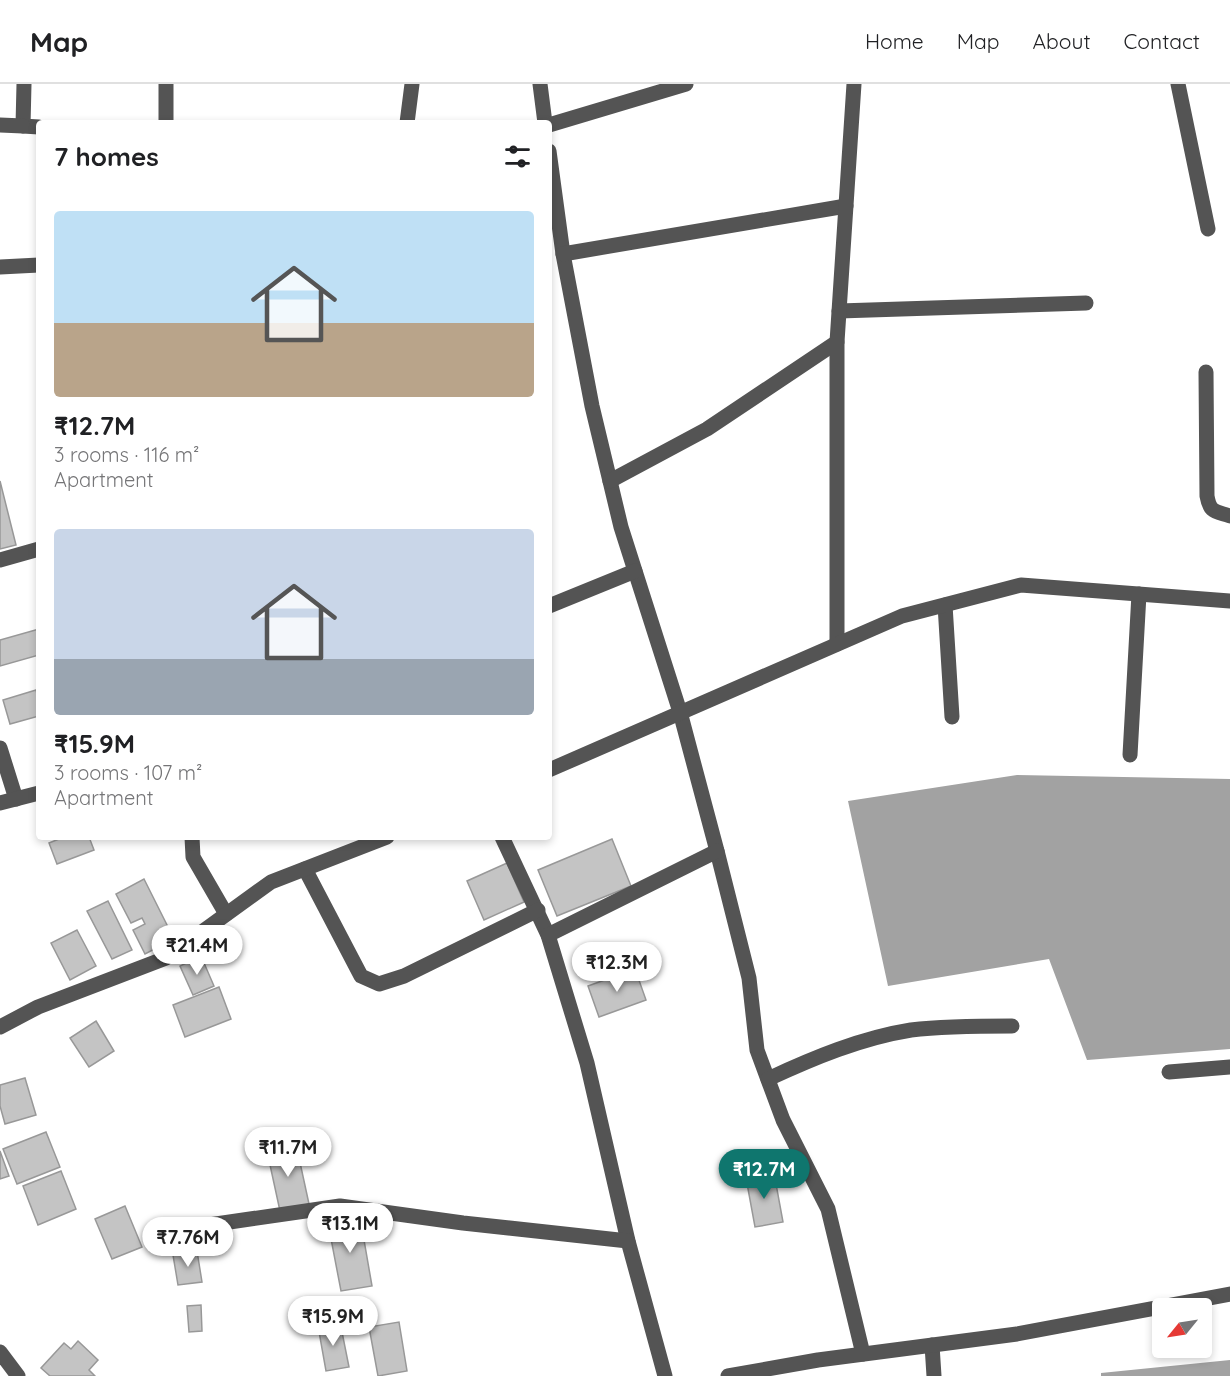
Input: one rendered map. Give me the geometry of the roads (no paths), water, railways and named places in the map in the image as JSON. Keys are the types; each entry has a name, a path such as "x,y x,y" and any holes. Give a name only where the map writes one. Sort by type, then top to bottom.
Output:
{"street":[{"path":"22,126 24,84"},
{"path":"166,84 166,120"},
{"path":"407,120 412,84"},
{"path":"540,84 546,120"},
{"path":"552,123 686,84"},
{"path":"837,644 837,342 854,84"},
{"path":"1178,84 1208,229"},
{"path":"0,125 36,127"},
{"path":"552,173 563,254 592,406 621,527 680,712 717,851 749,978 757,1050 783,1120 828,1209 863,1354"},
{"path":"563,254 846,206"},
{"path":"0,267 36,265"},
{"path":"839,311 1086,303"},
{"path":"610,481 708,429 837,342"},
{"path":"1206,372 1207,496 1209,507 1214,512 1230,516"},
{"path":"0,560 36,550"},
{"path":"552,605 635,571"},
{"path":"552,769 902,616 1021,585 1230,601"},
{"path":"1130,755 1139,594"},
{"path":"945,605 952,717"},
{"path":"0,748 16,799"},
{"path":"0,803 36,794"},
{"path":"192,840 193,857 226,914"},
{"path":"0,1028 38,1007 166,958 271,882 379,840"},
{"path":"503,840 548,935 587,1063 628,1241 665,1376"},
{"path":"548,935 717,851"},
{"path":"305,869 361,976 379,984 404,976 538,910"},
{"path":"768,1079 847,1046 909,1031 952,1026 1012,1026"},
{"path":"1169,1072 1230,1066"},
{"path":"161,1232 340,1206 464,1223 628,1241"},
{"path":"728,1376 818,1360 1017,1334 1230,1294"},
{"path":"932,1345 934,1376"},
{"path":"0,1352 18,1376"}]}
